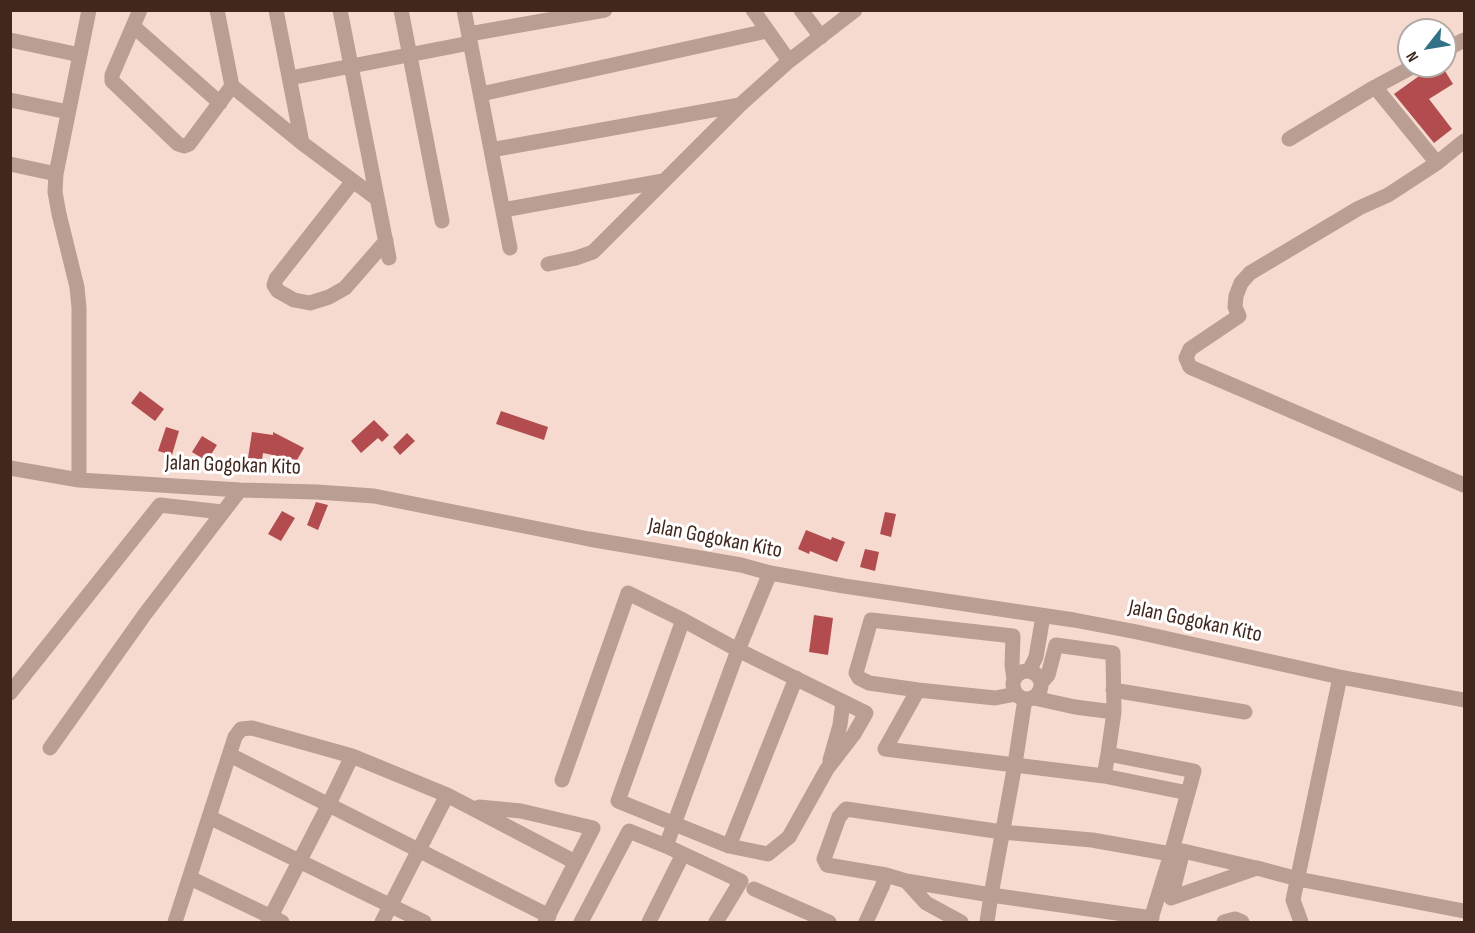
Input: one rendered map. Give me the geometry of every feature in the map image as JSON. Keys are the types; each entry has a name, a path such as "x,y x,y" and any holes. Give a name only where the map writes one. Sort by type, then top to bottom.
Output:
{"street":[{"path":"79,480 79,308 77,286 59,214 56,174 89,10"},
{"path":"140,10 112,75 112,81 178,144 184,146 189,144 232,86"},
{"path":"276,10 302,143"},
{"path":"339,10 389,258"},
{"path":"401,10 442,221"},
{"path":"464,10 510,248"},
{"path":"753,10 789,61"},
{"path":"801,10 821,37"},
{"path":"548,264 593,252 740,105 789,61 855,10"},
{"path":"290,78 409,55 469,39 534,17 596,11"},
{"path":"215,13 232,86 302,143 376,198"},
{"path":"133,26 220,103"},
{"path":"481,94 767,31"},
{"path":"10,40 80,55"},
{"path":"1289,139 1397,75"},
{"path":"1375,87 1437,163"},
{"path":"10,100 68,112"},
{"path":"492,150 740,105"},
{"path":"1464,141 1437,163 1388,195 1359,208 1250,273 1240,283 1236,296 1235,307 1239,316 1190,349 1186,358 1190,367 1464,485"},
{"path":"10,164 56,174"},
{"path":"353,181 276,279 274,285 278,291 294,300 310,303 329,297 345,288 386,241"},
{"path":"503,210 663,181"},
{"name":"Jalan Gogokan Kito","path":"10,468 79,480 374,496 589,539 741,565 770,573 1043,615 1137,632 1407,691 1464,700"},
{"path":"50,748 146,614 240,490"},
{"path":"10,693 160,505 222,512"},
{"path":"666,846 738,650 770,573"},
{"path":"562,780 628,593 683,620 738,650 866,713 854,734 827,769 789,837 768,854 729,846 618,801 683,620"},
{"path":"1029,671 1036,657 1043,615"},
{"path":"1022,693 1012,665 1013,636 870,620 857,666 857,676 869,683 918,690 995,698 1040,691 1041,683 1048,675 1056,645 1113,653 1114,712 1104,776"},
{"path":"987,922 1015,764 1022,693 1021,672 1029,671 1036,675 1041,683"},
{"path":"1301,922 1293,900 1340,677"},
{"path":"729,846 796,678"},
{"path":"918,690 885,749 1104,776 1188,793"},
{"path":"1113,690 1245,712"},
{"path":"1022,693 1075,707 1114,712"},
{"path":"827,769 840,724 843,702"},
{"path":"175,922 235,737 241,729 252,728 352,756 447,795 575,862"},
{"path":"230,754 420,850 547,919 593,828 521,811 471,807"},
{"path":"1108,754 1194,771 1171,854 1151,920 906,881 886,875 827,865 824,859 839,817 846,809 1002,832 1092,840 1171,854"},
{"path":"190,878 274,921 352,756"},
{"path":"382,922 447,795"},
{"path":"209,818 424,922"},
{"path":"581,922 630,831 741,881 716,922"},
{"path":"1257,868 1171,898 1183,851 1257,868 1298,879 1464,911"},
{"path":"649,922 683,854"},
{"path":"866,922 886,875"},
{"path":"906,881 926,903 961,922"},
{"path":"754,889 829,922"},
{"path":"1224,922 1235,919 1242,922"}],"building":[{"path":"1416,78 1449,78 1453,84 1429,99 1452,129 1434,143 1394,94"},
{"path":"140,391 164,409 155,421 131,403"},
{"path":"501,411 548,427 544,440 496,424"},
{"path":"374,420 389,435 382,442 378,438 361,453 351,441"},
{"path":"166,427 179,431 172,455 158,451"},
{"path":"252,432 273,435 273,432 304,448 297,460 263,453 262,460 248,458"},
{"path":"407,433 415,441 400,455 393,447"},
{"path":"202,436 217,445 207,461 192,452"},
{"path":"316,502 328,505 318,530 307,525"},
{"path":"282,511 295,518 281,541 268,534"},
{"path":"885,512 896,514 891,537 880,534"},
{"path":"806,530 831,540 832,537 845,542 837,562 810,551 809,554 798,549"},
{"path":"865,549 879,552 875,571 860,567"},
{"path":"814,615 833,618 828,655 809,652"}]}
